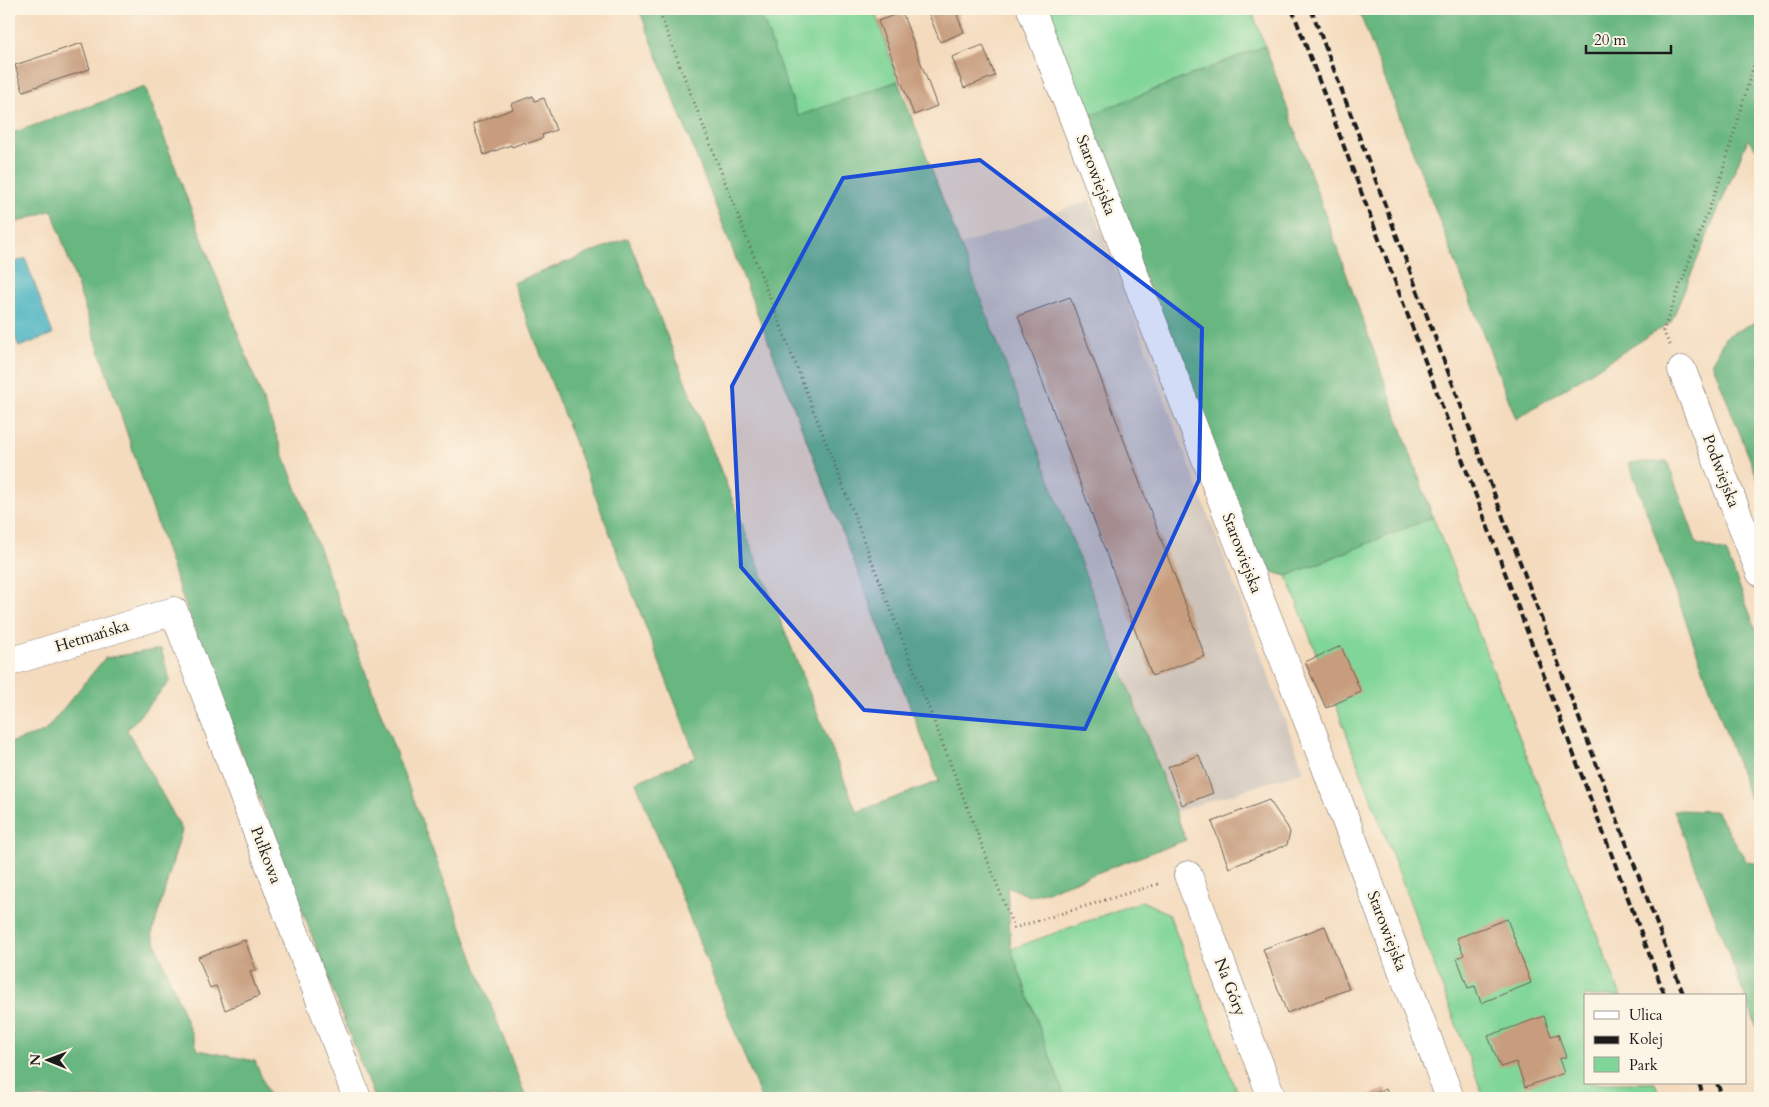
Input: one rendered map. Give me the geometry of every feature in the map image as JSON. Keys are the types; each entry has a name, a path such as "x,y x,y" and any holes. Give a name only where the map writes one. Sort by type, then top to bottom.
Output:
{"street":[{"name":"Starowiejska","path":"1031,9 1323,760 1450,1098"},
{"name":"Podwiejska","path":"1682,370 1760,572"},
{"name":"Hetmańska","path":"9,662 174,611"},
{"name":"Pułkowa","path":"174,611 357,1098"},
{"name":"Na Góry","path":"1188,875 1272,1098"}],"path":[{"path":"658,9 1014,928 1188,875"},
{"path":"1682,370 1663,331 1721,177 1760,44"}],"highlighted area":[{"path":"980,160 1202,328 1199,480 1085,729 864,710 741,567 732,386 843,178"}],"shaded area":[{"path":"1090,200 1304,771 1175,812 961,245"}],"green space":[{"path":"639,9 759,9 798,116 898,81 1186,840 1048,891 1029,896 1007,886 1011,949 1065,1098 761,1098 636,782 696,757 513,283 628,238 857,812 939,781"},
{"path":"759,9 874,9 898,81 798,117"},
{"path":"1042,9 1251,9 1265,46 1082,118"},
{"path":"1358,9 1760,9 1760,154 1748,139 1671,322 1516,419"},
{"path":"1265,46 1433,517 1287,576 1272,572 1254,558 1082,118"},
{"path":"145,87 526,1098 374,1098 180,591 52,210 9,225 9,134"},
{"path":"1760,320 1760,485 1712,362 1726,336"},
{"path":"1667,461 1697,544 1726,552 1760,640 1760,827 1629,463"},
{"path":"1433,517 1620,994 1584,994 1584,1084 1655,1084 1661,1098 1484,1098 1287,576"},
{"path":"161,649 170,681 127,730 182,830 152,934 198,1050 255,1061 270,1098 9,1098 9,743 44,732 105,658"},
{"path":"1674,810 1716,811 1747,862 1760,864 1760,1036 1746,999 1746,994 1744,994"},
{"path":"1142,901 1169,914 1239,1098 1065,1098 1011,949"}],"water":[{"path":"25,258 53,334 19,347 9,322 9,265"}],"building":[{"path":"927,9 961,9 962,12 957,15 964,32 940,42"},
{"path":"902,12 937,106 914,115 878,21"},
{"path":"82,43 90,69 23,91 15,65"},
{"path":"983,45 995,76 964,88 952,57"},
{"path":"533,96 535,101 544,98 556,130 542,135 543,138 526,144 525,142 512,147 511,145 484,155 473,124 513,109 511,104"},
{"path":"1070,297 1205,656 1152,676 1018,316"},
{"path":"1341,646 1361,692 1326,708 1305,662"},
{"path":"1199,755 1213,793 1182,805 1168,767"},
{"path":"1269,800 1290,832 1287,845 1229,868 1212,822"},
{"path":"1507,919 1531,983 1481,1003 1475,986 1468,988 1457,958 1464,955 1457,938"},
{"path":"1325,926 1349,989 1287,1013 1263,949"},
{"path":"245,940 256,970 250,972 259,996 225,1010 216,986 210,988 198,957"},
{"path":"1544,1016 1551,1036 1558,1034 1566,1057 1559,1059 1564,1073 1525,1087 1516,1062 1500,1067 1488,1036"},
{"path":"1386,1089 1390,1098 1361,1098"}],"railway":[{"path":"1292,9 1664,994"},
{"path":"1311,9 1683,994"},
{"path":"1699,1084 1704,1098"},
{"path":"1717,1084 1723,1098"}]}
